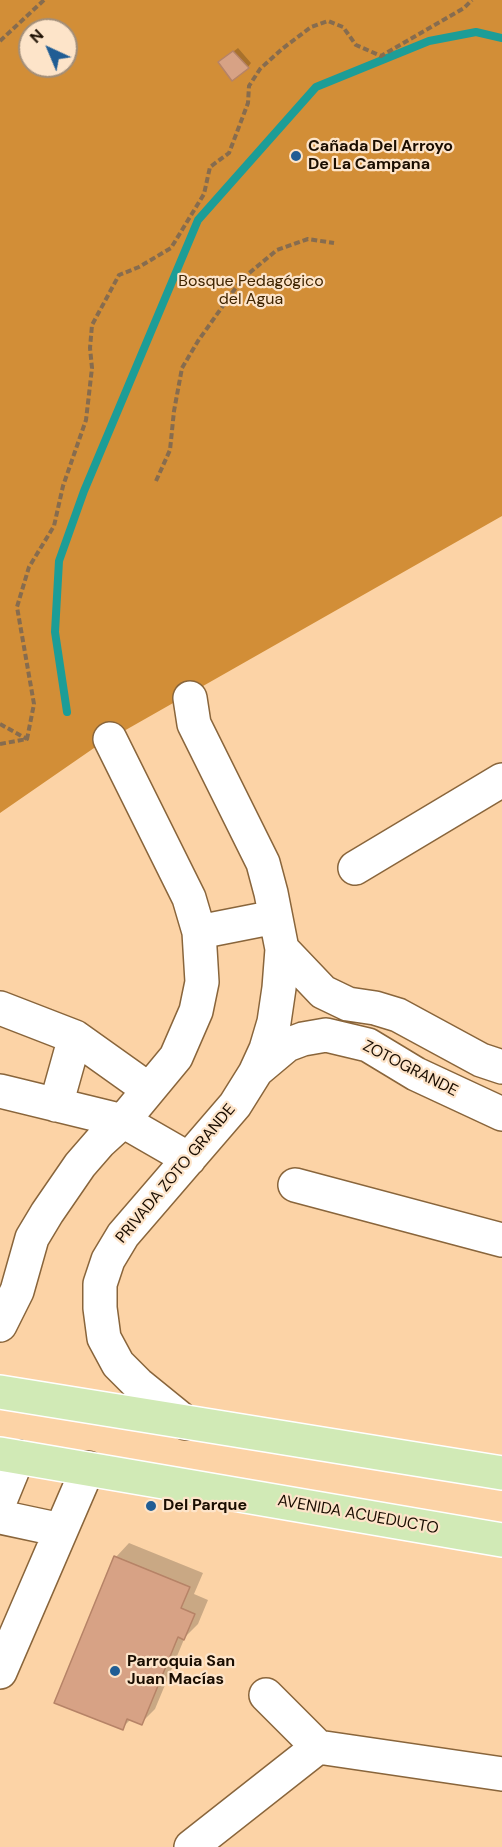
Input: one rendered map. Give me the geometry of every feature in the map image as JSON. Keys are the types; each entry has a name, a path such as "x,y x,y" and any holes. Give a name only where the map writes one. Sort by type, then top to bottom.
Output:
{"main road":[{"path":"0,1392 502,1473"},
{"name":"AVENIDA ACUEDUCTO","path":"9,1456 502,1540"}],"street":[{"path":"190,698 194,724 262,863 271,893 282,949 274,1022 266,1049 255,1072"},
{"path":"0,1326 17,1291 32,1238 80,1165 123,1121 176,1057 196,1011 202,982 199,932 189,898 110,739"},
{"path":"355,868 495,787"},
{"path":"199,932 275,917"},
{"path":"282,949 323,992 348,1004 398,1015 481,1060 502,1066"},
{"path":"358,1042 367,1007"},
{"path":"0,1008 75,1037 148,1089"},
{"name":"ZOTOGRANDE","path":"255,1072 287,1045 303,1039 326,1035 368,1045 416,1074 502,1114"},
{"path":"56,1105 75,1037"},
{"name":"PRIVADA ZOTO GRANDE","path":"186,1423 138,1384 118,1364 104,1338 100,1284 108,1260 123,1235 235,1106 255,1072"},
{"path":"0,1091 123,1121 189,1159"},
{"path":"296,1185 502,1240"},
{"path":"0,1501 9,1456"},
{"path":"0,1672 88,1468"},
{"path":"0,1517 61,1530"},
{"path":"266,1695 309,1738 502,1774"},
{"path":"191,1847 309,1738"}],"path":[{"path":"0,41 44,0"},
{"path":"27,739 34,704 17,607 29,567 54,526 63,486 86,420 92,368 90,348 92,325 119,275 139,267 171,248 204,194 210,167 230,153 248,103 249,86 260,69 282,49 311,27 328,21 343,27 356,45 381,56 464,8 472,0"},
{"path":"156,481 170,450 174,411 183,368 198,341 242,279 277,250 308,238 334,243"},
{"path":"0,724 27,739"},
{"path":"0,744 27,739"}],"green space":[{"name":"Bosque Pedagógico del Agua","path":"0,0 502,0 502,516 94,748 0,813"}],"building":[{"path":"233,51 249,68 232,81 218,62"},
{"name":"Parroquia San Juan Macías","path":"114,1556 190,1587 181,1608 195,1614 184,1640 178,1637 142,1725 127,1719 123,1730 54,1703"}],"waterway":[{"path":"67,712 55,632 59,561 84,491 198,220 316,87 429,41 476,32 502,38"}],"place":[{"name":"Cañada Del Arroyo De La Campana","path":"296,156"},
{"name":"Del Parque","path":"151,1506"},
{"name":"Parroquia San Juan Macías","path":"115,1671"}]}
